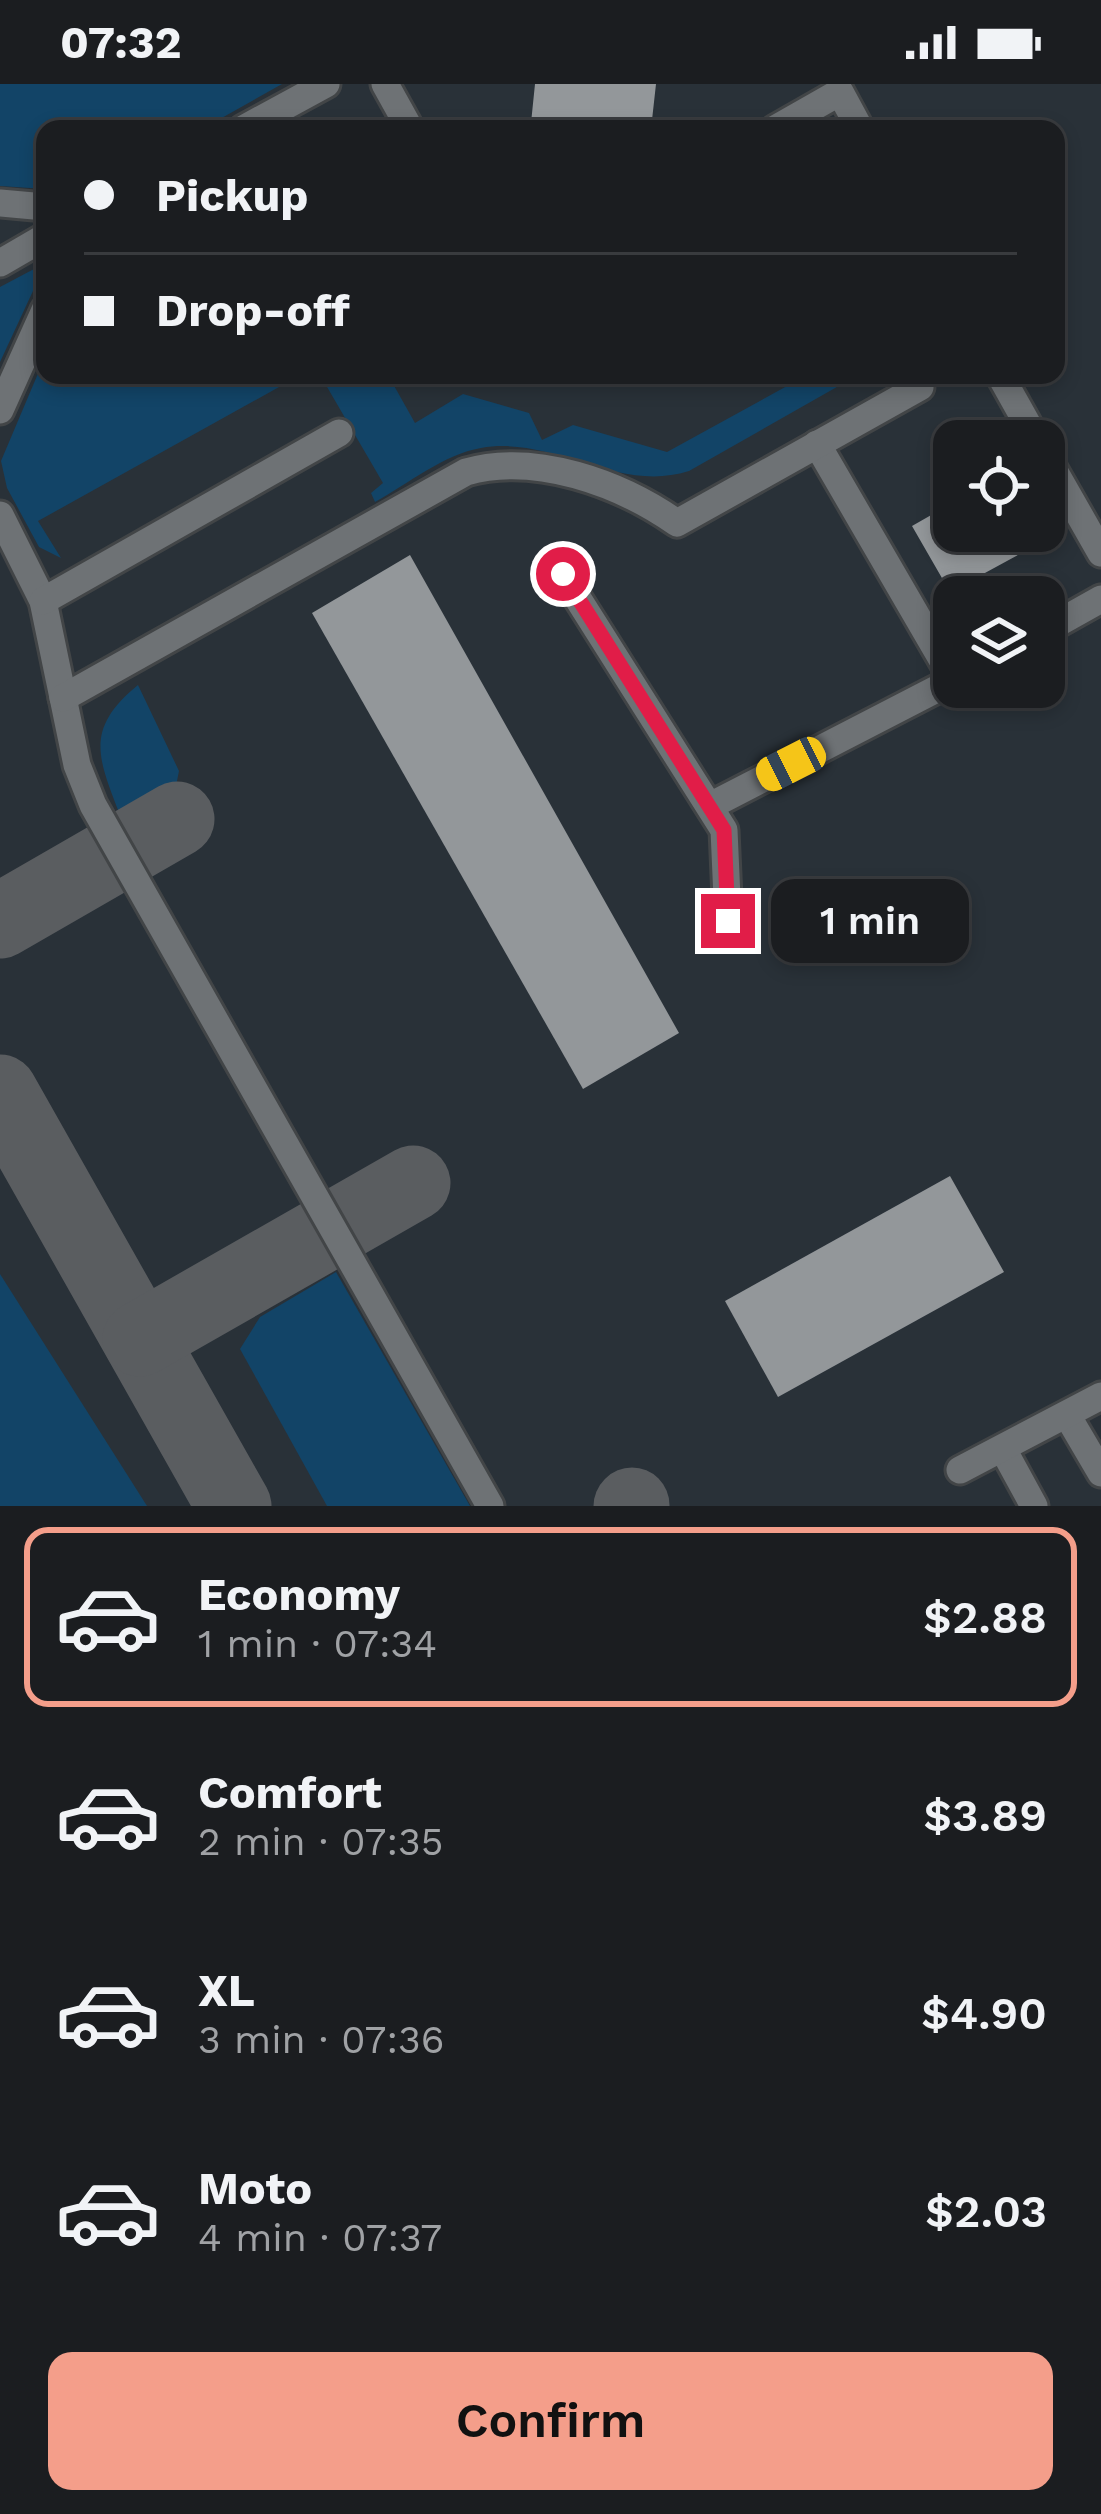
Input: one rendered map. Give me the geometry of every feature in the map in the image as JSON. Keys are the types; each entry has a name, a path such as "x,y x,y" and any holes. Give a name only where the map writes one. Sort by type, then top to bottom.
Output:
{"street":[{"path":"259,120 326,84"},
{"path":"385,84 405,120"},
{"path":"791,120 840,92 855,120"},
{"path":"0,202 36,207"},
{"path":"0,263 36,242"},
{"path":"0,410 36,330"},
{"path":"1005,384 1025,420"},
{"path":"63,698 466,472 502,465 543,470 613,487 677,523 920,386"},
{"path":"43,601 339,433"},
{"path":"817,444 933,644"},
{"path":"1065,490 1101,553"},
{"path":"0,515 43,601 77,765 93,805 490,1506"},
{"path":"563,574 724,830 728,921"},
{"path":"1065,619 1101,599"},
{"path":"710,806 933,691"},
{"path":"960,1470 1101,1396"},
{"path":"1066,1415 1101,1473"},
{"path":"1004,1450 1034,1506"}],"shaded area":[{"path":"0,84 1101,84 1101,1506 0,1506"},
{"path":"0,84 282,84 218,120 36,120 36,188 0,186"},
{"path":"34,269 36,273 36,284 0,362 0,287"},
{"path":"36,378 36,384 284,384 38,521 61,558 39,547 7,488 1,461"},
{"path":"325,384 393,384 415,423 463,394 529,413 542,440 573,425 667,452 791,384 842,384 689,471 636,475 508,446 467,451 375,502 371,493 383,483"},
{"path":"138,685 179,771 176,786 120,815 100,745 109,716"},
{"path":"336,1272 470,1506 327,1506 240,1349 260,1317"},
{"path":"0,1274 147,1506 0,1506"}],"building":[{"path":"535,84 656,84 652,120 531,120"},
{"path":"933,514 933,552 1023,552 979,576 941,576 912,526"},
{"path":"410,555 679,1033 583,1089 312,613"},
{"path":"950,1176 1004,1272 778,1397 725,1301"}],"taxiway":[{"path":"0,921 177,819"},
{"path":"0,1092 234,1506"},
{"path":"140,1339 413,1183"}],"route":[{"path":"563,574 724,830 728,921"}]}
